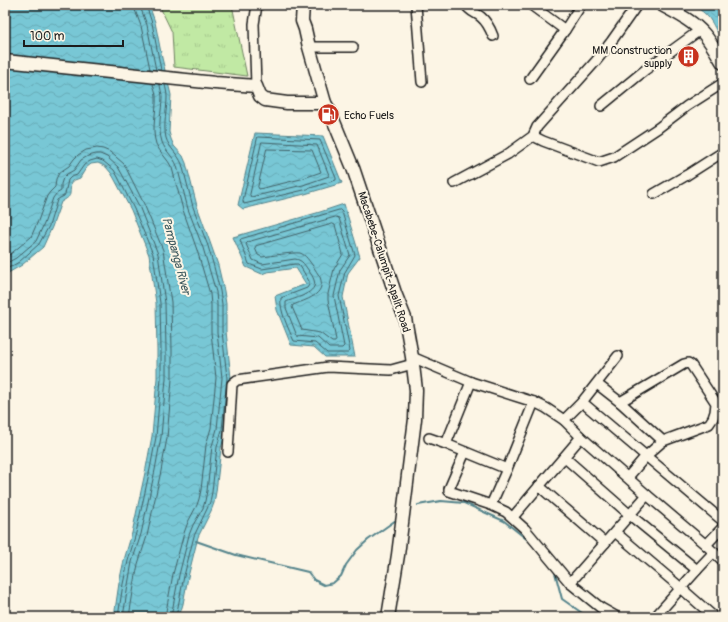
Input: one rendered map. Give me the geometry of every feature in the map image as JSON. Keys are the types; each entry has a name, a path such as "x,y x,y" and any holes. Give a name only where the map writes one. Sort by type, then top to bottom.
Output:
{"main road":[{"name":"Macabebe-Calumpit-Apalit Road","path":"303,5 302,21 325,103 356,175 395,293 405,318 413,360 416,390 415,419 398,554 388,617"},
{"path":"662,5 678,14 700,30 712,44 723,63"},
{"path":"5,61 179,80 256,86 260,96 265,100 287,103 325,103"}],"street":[{"path":"256,86 254,24 257,5"},
{"path":"416,5 422,82"},
{"path":"466,5 467,8 481,17 488,25 493,36"},
{"path":"531,5 565,30"},
{"path":"530,79 581,5"},
{"path":"454,183 508,154 533,136 537,127 608,46 637,5"},
{"path":"601,106 645,70 700,30"},
{"path":"309,47 353,47"},
{"path":"533,136 599,162 614,157 723,83"},
{"path":"654,194 723,152"},
{"path":"564,420 582,402 618,356"},
{"path":"228,452 232,384 237,380 328,367 392,370 413,360 471,382 534,402 546,408 564,420 581,437 706,544 723,561"},
{"path":"620,402 684,364 688,364 691,366 716,403 715,412 709,424 663,441 646,456 628,477"},
{"path":"446,444 471,382"},
{"path":"597,384 620,402 663,441"},
{"path":"491,505 534,402"},
{"path":"582,402 723,521"},
{"path":"512,516 581,437"},
{"path":"429,438 507,469"},
{"path":"465,452 449,491 491,505 512,516 525,529 570,583 601,608 617,617"},
{"path":"564,457 630,515 697,570"},
{"path":"539,486 605,543"},
{"path":"570,583 647,495"},
{"path":"706,544 723,527"},
{"path":"615,532 714,617"},
{"path":"655,617 714,552"}],"green space":[{"path":"160,5 232,5 247,76 174,67 172,32"}],"water":[{"name":"Pampanga River","path":"5,5 149,5 155,22 171,95 169,132 174,146 183,156 186,163 197,206 218,265 224,291 226,304 226,331 231,378 226,431 221,448 214,503 198,537 179,617 114,617 119,583 132,533 152,436 157,378 157,350 156,303 149,255 131,210 114,178 106,167 98,163 91,164 86,168 80,178 72,181 70,195 61,202 43,247 22,265 5,276"},
{"path":"693,5 723,5 723,37 717,32 707,16"},
{"path":"255,133 323,136 342,183 305,194 243,209 238,205"},
{"path":"344,204 360,257 348,273 343,297 355,357 325,357 314,347 291,345 277,310 275,296 306,284 296,268 262,274 246,267 233,237"}],"waterway":[{"path":"418,505 441,501 464,503 504,521 529,541"},
{"path":"196,541 236,555 308,572 314,580 324,585 333,583 341,576 346,565 357,550 368,540 396,520"},
{"path":"554,569 562,599 586,617"}],"place":[{"name":"MM Construction supply","path":"688,56"},
{"name":"Echo Fuels","path":"328,115"}]}
